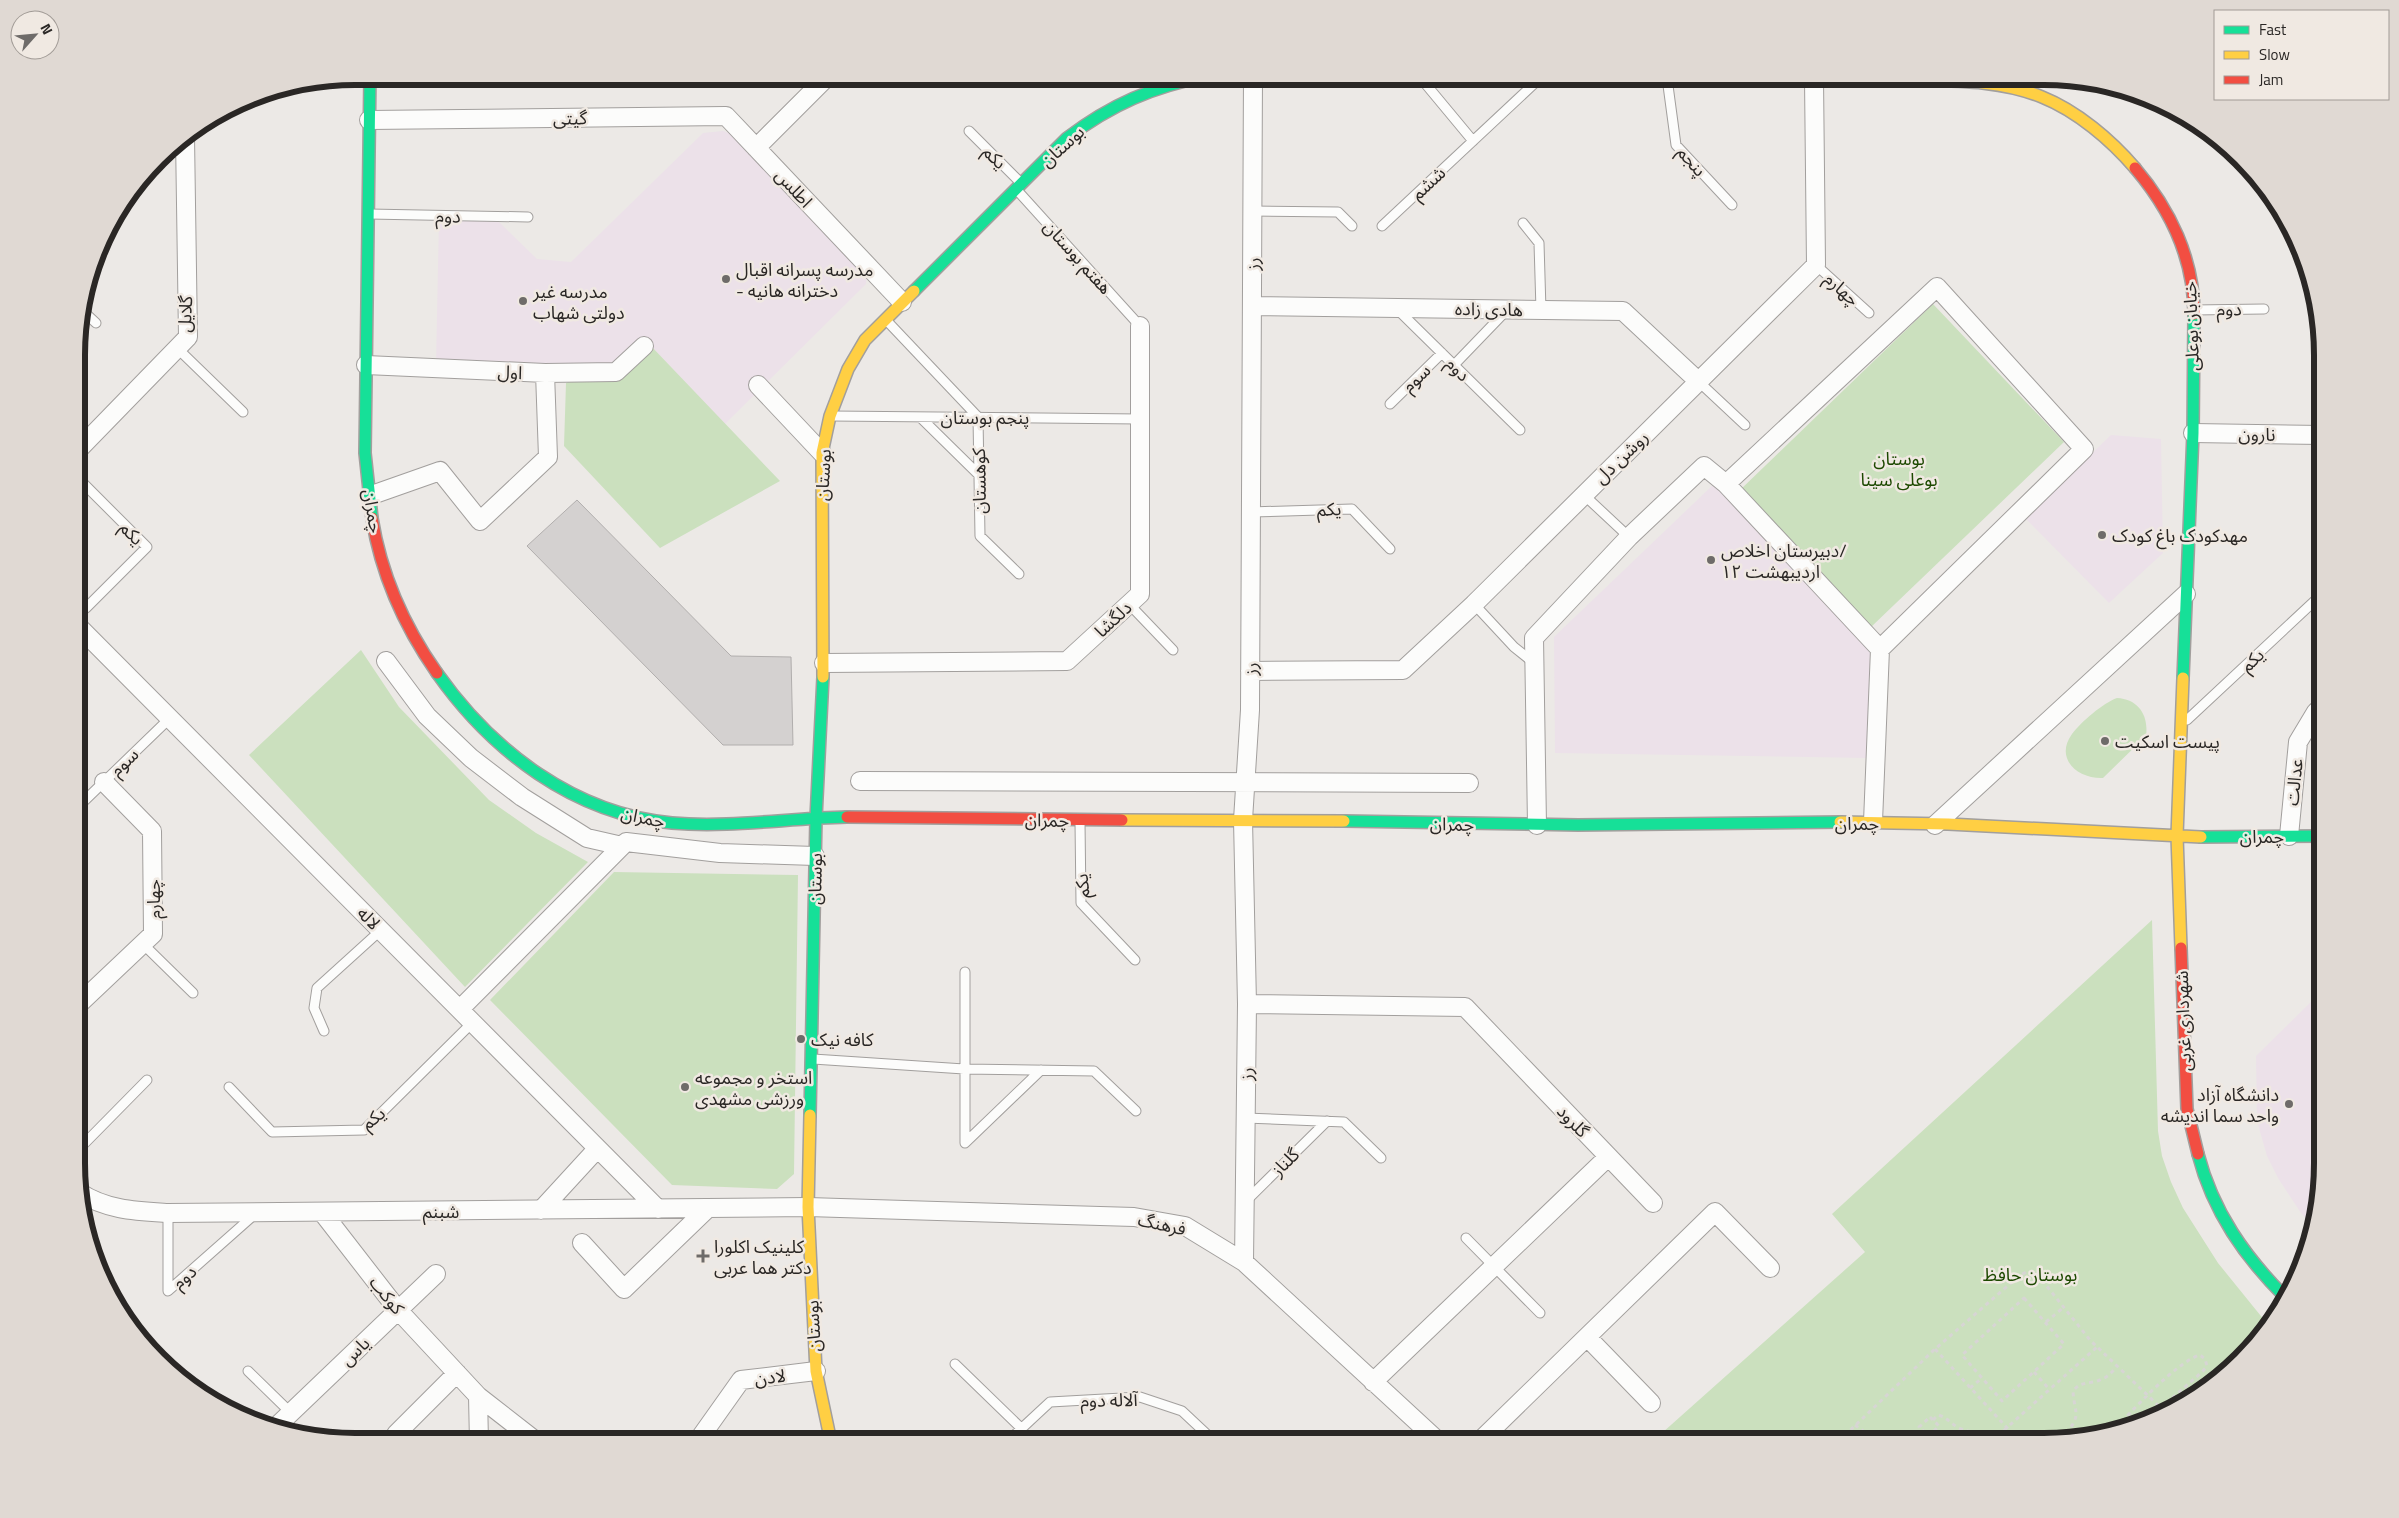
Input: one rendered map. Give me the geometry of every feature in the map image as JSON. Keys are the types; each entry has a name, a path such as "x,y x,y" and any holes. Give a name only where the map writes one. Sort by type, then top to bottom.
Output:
{"street":[{"name":"چمران","path":"370,85 365,453 369,496 383,565 392,594 425,654 448,688 474,718 504,749 540,776 594,805 650,821 696,826 816,818 1080,821 1243,820 1537,825 1873,822 2176,836 2314,836"},
{"path":"756,148 819,85"},
{"name":"بوستان","path":"829,1433 816,1371 808,1207 816,818 824,663 822,453 830,416 848,369 865,340 885,319 1067,138 1097,115 1149,86 1154,85"},
{"name":"رز","path":"1244,1262 1247,1004 1243,820 1250,671 1253,85"},
{"path":"1814,85 1816,265"},
{"name":"خیابان بوعلی","path":"1999,85 2042,97 2076,115 2122,153 2154,190 2172,222 2187,260 2194,293 2193,433 2176,836"},
{"name":"گیتی","path":"369,120 726,116 756,148"},
{"name":"اطلس","path":"756,148 902,302"},
{"name":"گلایل","path":"85,443 188,337 180,149"},
{"name":"روشن دل","path":"1250,671 1404,670 1474,604 1816,265"},
{"path":"1726,484 1937,287 2084,449 1880,649 1873,822"},
{"name":"هادی زاده","path":"1252,306 1506,311 1623,311 1698,381"},
{"name":"دلگشا","path":"824,663 1067,661 1140,594 1140,326"},
{"name":"اول","path":"366,365 545,374 616,372 644,346"},
{"path":"369,496 440,471 480,521 548,457 545,374"},
{"path":"758,385 822,453"},
{"name":"نارون","path":"2193,433 2314,435"},
{"path":"1537,825 1534,638 1629,537 1704,466 1726,484 1880,649"},
{"path":"1935,825 2186,594"},
{"name":"لاله","path":"85,633 658,1209"},
{"path":"386,661 427,716 471,758 522,797 587,838 622,846"},
{"name":"عدالت","path":"2289,836 2298,742 2314,715"},
{"path":"860,781 1245,784 1468,783"},
{"name":"چهارم","path":"85,998 153,934 152,831 104,782"},
{"name":"شهرداری غربی","path":"2176,836 2187,1109 2199,1158 2213,1200 2232,1235 2260,1272 2280,1293"},
{"path":"460,1009 626,842 720,854 815,856"},
{"name":"گلرود","path":"1247,1004 1464,1007 1653,1203"},
{"path":"541,1210 597,1149"},
{"path":"1373,1382 1608,1157"},
{"name":"شبنم","path":"87,1196 101,1204 127,1210 168,1213 259,1210 322,1212 808,1207"},
{"name":"فرهنگ","path":"808,1207 1134,1217 1185,1226 1244,1262 1429,1433"},
{"path":"582,1243 624,1289 708,1208"},
{"name":"کوکب","path":"322,1212 398,1310 478,1396"},
{"path":"1488,1433 1714,1212 1770,1268"},
{"name":"یاس","path":"281,1423 436,1274"},
{"path":"1587,1337 1651,1403"},
{"name":"لادن","path":"703,1433 741,1380 816,1371"},
{"path":"397,1433 457,1373"},
{"path":"478,1396 525,1433"},
{"path":"478,1396 479,1433"}],"lane":[{"path":"1427,85 1474,141"},
{"name":"ششم","path":"1382,226 1533,85"},
{"name":"پنجم","path":"1668,85 1676,145 1732,205"},
{"name":"یکم","path":"968,131 1019,186"},
{"name":"هفتم بوستان","path":"1019,186 1140,326"},
{"path":"1252,211 1338,212 1352,226"},
{"name":"دوم","path":"368,214 528,217"},
{"path":"1523,224 1539,243 1541,310"},
{"name":"چهارم","path":"1816,265 1868,312"},
{"name":"دوم","path":"1396,308 1520,430"},
{"name":"دوم","path":"2194,310 2264,309"},
{"path":"1454,365 1506,311"},
{"path":"88,315 96,323"},
{"path":"885,319 978,417"},
{"path":"177,348 243,412"},
{"name":"سوم","path":"1390,404 1442,353"},
{"path":"1698,381 1745,426"},
{"name":"پنجم بوستان","path":"830,416 1140,419"},
{"path":"920,417 979,475"},
{"name":"کوهستان","path":"978,417 980,536 1019,574"},
{"name":"یکم","path":"85,485 147,547 86,608"},
{"path":"1583,494 1629,537"},
{"name":"یکم","path":"1251,512 1352,509 1390,549"},
{"name":"یکم","path":"2181,725 2314,601"},
{"path":"1129,604 1173,650"},
{"path":"1474,604 1514,647 1534,663"},
{"name":"سوم","path":"85,800 170,718"},
{"name":"یکم","path":"1080,821 1081,903 1135,960"},
{"path":"324,1031 314,1008 317,988 382,930"},
{"path":"143,944 193,994"},
{"path":"965,972 965,1143 1041,1070"},
{"name":"یکم","path":"229,1087 272,1132 364,1130 473,1022"},
{"path":"812,1058 964,1069 1094,1071 1136,1111"},
{"path":"85,1143 147,1080"},
{"name":"گلناز","path":"1245,1118 1344,1122 1381,1158"},
{"name":"گلناز","path":"1244,1203 1327,1121"},
{"name":"دوم","path":"168,1213 168,1291 259,1210"},
{"path":"1466,1238 1540,1313"},
{"path":"956,1364 1022,1428"},
{"path":"248,1371 291,1413"},
{"name":"آلاله دوم","path":"1017,1433 1050,1402 1140,1397 1182,1411 1205,1433"}],"path":[{"path":"1848,1433 1935,1349 2019,1276 2028,1271 2037,1274 2097,1347 2159,1407"},
{"path":"2024,1298 2046,1322 2064,1344 2002,1401 1962,1355 2024,1298"},
{"path":"2046,1322 2064,1307"},
{"path":"2001,1433 2097,1347"},
{"path":"1935,1349 2011,1433"},
{"path":"2122,1422 2148,1396 2194,1356 2200,1355 2205,1359 2207,1366 2202,1372 2163,1405"},
{"path":"2066,1432 2077,1413 2073,1392 2081,1383 2101,1380 2117,1366"},
{"path":"2034,1372 2049,1389"},
{"path":"1970,1388 1982,1378"},
{"path":"1933,1420 1938,1415 1944,1416 1958,1427 1983,1433"},
{"path":"1926,1433 1919,1427 1930,1417 1939,1426 1932,1433"},
{"path":"1856,1425 1863,1433"}],"shaded area":[{"name":"مدرسه پسرانه اقبال - دخترانه هانیه","path":"723,131 731,134 867,273 866,284 725,424 646,341 615,368 436,364 439,219 496,219 537,259 571,262 703,133"},
{"name":"مهدکودک باغ کودک","path":"2111,435 2161,439 2163,553 2109,603 2025,518"},
{"name":"دبیرستان اخلاص/ ۱۲ اردیبهشت","path":"1715,483 1873,651 1868,758 1555,753 1554,637"},
{"name":"دانشگاه آزاد واحد سما اندیشه","path":"2314,999 2314,1163 2312,1199 2308,1221 2278,1178 2267,1156 2257,1121 2256,1056"}],"green space":[{"name":"بوستان بوعلی سینا","path":"1933,304 2064,442 1870,628 1739,491"},
{"path":"650,345 780,481 660,548 564,446 566,383 580,377 618,377"},
{"path":"361,650 399,707 489,800 536,833 588,862 465,987 249,755"},
{"name":"پیست اسکیت","path":"2117,698 2131,701 2144,715 2146,736 2103,778 2085,775 2071,766 2067,759 2067,743 2076,729 2099,708"},
{"name":"استخر و مجموعه ورزشی مشهدی","path":"614,872 798,875 794,1174 777,1189 672,1185 490,1000"},
{"name":"بوستان حافظ","path":"2152,920 2158,1131 2162,1156 2183,1208 2218,1263 2264,1320 2235,1354 2194,1388 2148,1412 2131,1419 2097,1428 2044,1433 1662,1433 1865,1252 1832,1214"}],"building":[{"path":"577,500 731,656 791,657 793,745 723,745 527,546"}],"traffic: fast":[{"path":"370,85 365,453 372,518"},
{"path":"914,291 1067,138 1117,106 1150,91 1171,85"},
{"path":"2183,678 2193,433 2194,314"},
{"path":"437,673 483,728 510,752 538,774 569,792 602,807 636,817 672,823 694,824 738,824 847,817"},
{"path":"810,1115 816,818 823,677"},
{"path":"1344,821 1578,825 1840,822"},
{"path":"2201,837 2314,836"},
{"path":"2198,1154 2212,1195 2232,1232 2244,1250 2281,1293"}],"traffic: slow":[{"path":"1999,85 2026,91 2068,110 2093,127 2135,168"},
{"path":"823,677 822,453 830,416 848,369 865,340 914,291"},
{"path":"2181,948 2177,836 2183,678"},
{"path":"1122,820 1344,821"},
{"path":"1840,822 1948,824 2201,837"},
{"path":"810,1115 808,1207 816,1371 829,1433"}],"traffic: jam":[{"path":"2135,168 2159,200 2178,236 2190,274 2194,314"},
{"path":"372,518 381,559 396,599 414,637 437,673"},
{"path":"847,817 1122,820"},
{"path":"2181,948 2187,1109 2198,1154"}],"place":[{"name":"مدرسه پسرانه اقبال - دخترانه هانیه","path":"726,279"},
{"name":"مدرسه غیر دولتی شهاب","path":"523,301"},
{"name":"مهدکودک باغ کودک","path":"2102,535"},
{"name":"دبیرستان اخلاص/ ۱۲ اردیبهشت","path":"1711,560"},
{"name":"پیست اسکیت","path":"2105,741"},
{"name":"کافه نیک","path":"801,1039"},
{"name":"استخر و مجموعه ورزشی مشهدی","path":"685,1087"},
{"name":"دانشگاه آزاد واحد سما اندیشه","path":"2289,1104"},
{"name":"کلینیک اکلورا دکتر هما عربی","path":"703,1256"}]}
